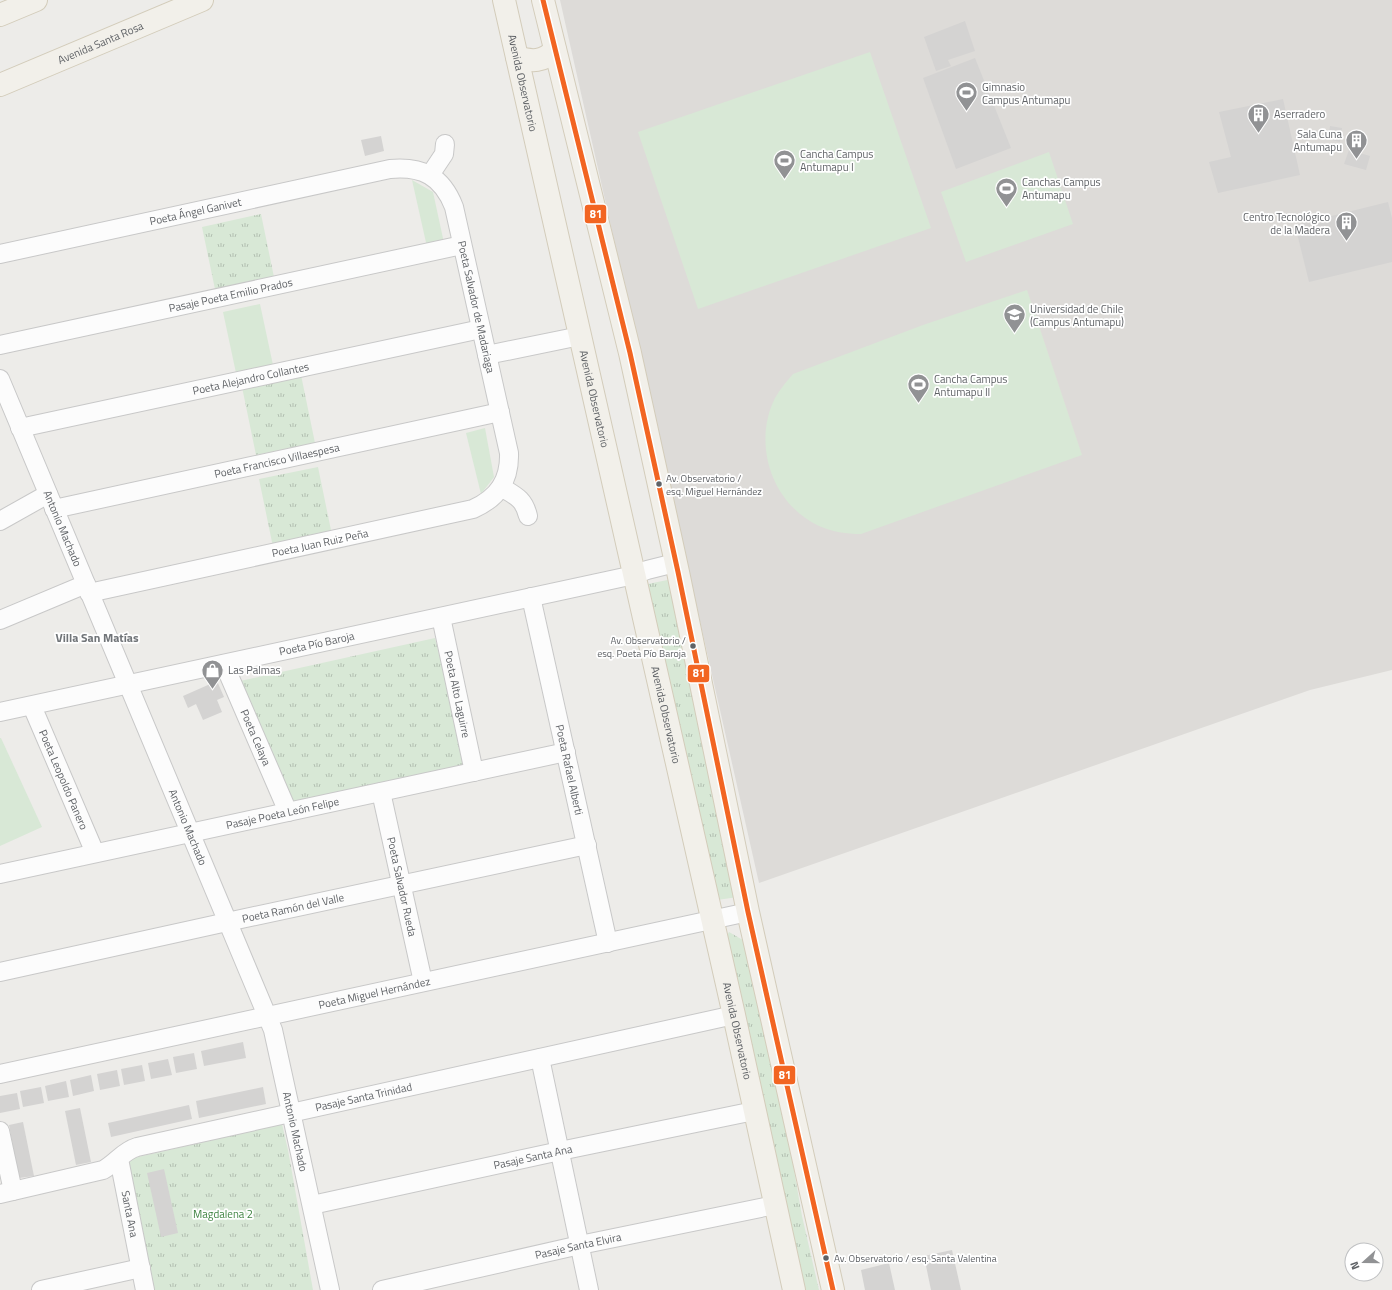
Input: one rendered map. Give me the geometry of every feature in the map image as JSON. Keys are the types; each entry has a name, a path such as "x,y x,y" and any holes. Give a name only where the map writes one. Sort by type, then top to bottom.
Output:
{"main road":[{"path":"0,15 36,0"},
{"name":"Avenida Santa Rosa","path":"0,85 202,0"},
{"name":"Avenida Observatorio","path":"504,0 711,920 734,1015 794,1290"},
{"path":"543,0 630,353 677,567 748,912 833,1290"},
{"path":"517,57 532,61 539,60 545,58 555,50"}],"street":[{"path":"430,175 444,154 445,144"},
{"name":"Poeta Salvador de Madariaga","path":"390,169 410,168 430,175 442,185 450,197 509,453 507,473 501,487"},
{"name":"Poeta Ángel Ganivet","path":"0,254 390,169"},
{"name":"Pasaje Poeta Emilio Prados","path":"0,345 462,245"},
{"name":"Poeta Alejandro Collantes","path":"20,428 481,329"},
{"path":"487,355 580,336"},
{"name":"Antonio Machado","path":"0,379 6,409 20,428 189,833 267,1015 277,1045 330,1290"},
{"name":"Poeta Francisco Villaespesa","path":"0,521 51,501 500,412"},
{"path":"501,487 519,497 523,502 528,516"},
{"name":"Poeta Juan Ruiz Peña","path":"0,620 87,588 473,509 491,499 501,487"},
{"name":"Poeta Pío Baroja","path":"0,712 634,575 649,578 677,567"},
{"name":"Poeta Rafael Alberti","path":"531,597 608,942"},
{"name":"Poeta Alto Laguirre","path":"441,617 474,772"},
{"name":"Poeta Celaya","path":"224,664 288,812"},
{"name":"Poeta Leopoldo Panero","path":"32,706 95,854"},
{"name":"Pasaje Poeta León Felipe","path":"0,874 566,752"},
{"name":"Poeta Salvador Rueda","path":"382,792 424,982"},
{"name":"Poeta Ramón del Valle","path":"0,972 587,845"},
{"name":"Poeta Miguel Hernández","path":"0,1074 748,912"},
{"name":"Pasaje Santa Trinidad","path":"6,1192 96,1172 110,1166 127,1151 137,1147 734,1015"},
{"path":"540,1058 589,1290"},
{"name":"Pasaje Santa Ana","path":"312,1205 560,1151 754,1111"},
{"path":"0,1131 6,1192"},
{"name":"Santa Ana","path":"119,1159 145,1290"},
{"name":"Pasaje Santa Elvira","path":"382,1290 775,1205"},
{"path":"41,1290 141,1268"}],"shaded area":[{"name":"Universidad de Chile (Campus Antumapu)","path":"560,0 1392,0 1392,670 1310,690 759,883"}],"green space":[{"name":"Cancha Campus Antumapu I","path":"870,52 931,228 698,309 638,132"},
{"name":"Canchas Campus Antumapu","path":"1049,152 1073,224 966,262 941,192"},
{"path":"412,180 433,192 444,243 427,247"},
{"path":"261,214 275,282 216,294 202,227"},
{"name":"Cancha Campus Antumapu II","path":"1027,290 1082,455 861,534 850,534 829,530 819,526 803,516 789,503 778,488 771,471 766,453 766,434 768,416 775,398 793,374 923,325"},
{"path":"260,304 273,365 236,373 223,312"},
{"path":"301,375 315,443 256,455 242,387"},
{"path":"485,428 494,477 481,494 466,433"},
{"path":"318,467 332,535 273,547 259,479"},
{"path":"677,578 745,896 717,900 643,585"},
{"path":"435,638 467,765 291,804 240,681"},
{"path":"0,738 42,827 0,846"},
{"path":"729,932 748,943 788,1136 802,1216 819,1290 803,1290 726,938"},
{"name":"Magdalena 2","path":"282,1124 313,1290 152,1290 125,1160"}],"building":[{"path":"965,21 975,51 948,60 951,66 936,71 924,37"},
{"name":"Gimnasio Campus Antumapu","path":"975,58 1011,148 956,169 923,78"},
{"name":"Aserradero","path":"1283,99 1300,175 1218,193 1209,162 1231,157 1219,112"},
{"path":"1330,126 1342,128 1340,142 1328,139"},
{"path":"381,136 384,151 365,156 361,140"},
{"name":"Sala Cuna Antumapu","path":"1349,150 1370,156 1366,170 1344,164"},
{"name":"Centro Tecnológico de la Madera","path":"1388,202 1392,218 1392,262 1309,282 1295,225"},
{"path":"217,681 224,697 217,700 222,712 203,720 196,704 188,708 183,696"},
{"path":"243,1042 246,1058 204,1066 201,1051"},
{"path":"194,1053 197,1069 176,1073 173,1057"},
{"path":"168,1059 172,1075 151,1079 148,1063"},
{"path":"142,1065 145,1081 124,1085 121,1069"},
{"path":"117,1070 120,1086 100,1090 97,1074"},
{"path":"91,1075 94,1091 73,1096 70,1080"},
{"path":"66,1081 69,1097 48,1101 45,1086"},
{"path":"41,1087 44,1103 23,1107 20,1091"},
{"path":"263,1087 266,1104 199,1118 196,1101"},
{"path":"17,1093 20,1109 0,1113 0,1096"},
{"path":"189,1105 192,1119 111,1137 108,1123"},
{"path":"80,1108 91,1162 76,1165 65,1111"},
{"path":"23,1122 34,1176 19,1178 9,1125"},
{"path":"164,1169 178,1233 161,1237 147,1173"},
{"path":"952,1250 961,1290 931,1290 924,1256"},
{"path":"889,1263 895,1290 865,1290 861,1270"}],"transit line":[{"name":"81","path":"543,0 630,353 678,572 748,912 833,1290"}],"place":[{"name":"Gimnasio Campus Antumapu","path":"967,112"},
{"name":"Aserradero","path":"1258,134"},
{"name":"Sala Cuna Antumapu","path":"1357,160"},
{"name":"Cancha Campus Antumapu I","path":"784,180"},
{"name":"Canchas Campus Antumapu","path":"1007,208"},
{"name":"Centro Tecnológico de la Madera","path":"1346,242"},
{"name":"Universidad de Chile (Campus Antumapu)","path":"1014,334"},
{"name":"Cancha Campus Antumapu II","path":"919,404"},
{"name":"Av. Observatorio / esq. Miguel Hernández","path":"659,484"},
{"name":"Av. Observatorio / esq. Poeta Pío Baroja","path":"693,646"},
{"name":"Las Palmas","path":"212,690"},
{"name":"Av. Observatorio / esq. Santa Valentina","path":"826,1258"}],"district":[{"name":"Villa San Matías","path":"97,638"}]}
